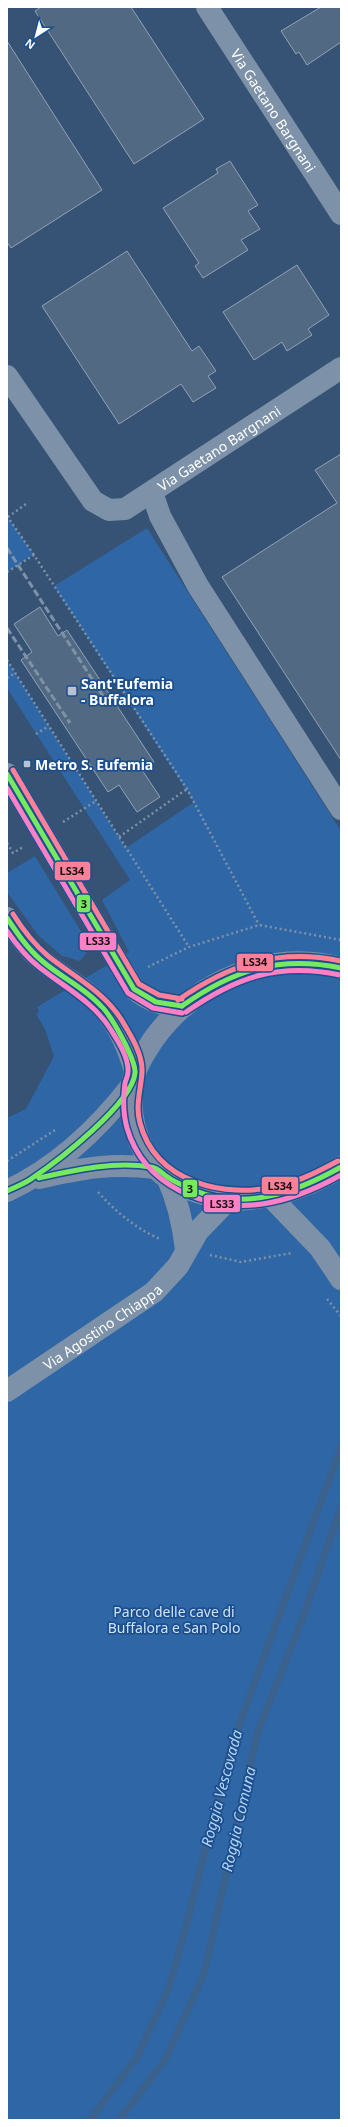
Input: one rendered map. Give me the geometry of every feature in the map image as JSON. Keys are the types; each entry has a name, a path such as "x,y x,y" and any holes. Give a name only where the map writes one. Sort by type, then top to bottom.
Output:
{"main road":[{"path":"7,1191 30,1180 76,1146 115,1107 133,1078 146,1050 158,1032 182,1006 202,990 225,978 248,970 299,962 325,963 341,968"},
{"path":"133,1078 131,1108 135,1130 162,1172"},
{"path":"30,1180 86,1167 133,1165 162,1172 204,1194 229,1199 248,1199 296,1190 321,1179 341,1167"}],"street":[{"name":"Via Gaetano Bargnani","path":"207,7 341,214"},
{"name":"Via Gaetano Bargnani","path":"7,376 93,501 109,510 125,509 341,368"},
{"path":"152,492 160,516 198,586 341,809"},
{"path":"7,774 134,989 144,997 156,1003 182,1006"},
{"path":"7,918 25,944 42,961 76,984 102,1006 122,1037 133,1078"},
{"path":"162,1172 177,1200 184,1224 186,1250"},
{"path":"270,1196 320,1248 341,1279"},
{"name":"Via Agostino Chiappa","path":"7,1391 154,1292 178,1266 186,1250 203,1225 229,1199"}],"path":[{"path":"26,504 8,517 187,789 259,925"},
{"path":"7,572 34,555"},
{"path":"7,660 189,947"},
{"path":"7,678 15,673"},
{"path":"36,734 49,726"},
{"path":"119,837 187,789"},
{"path":"146,968 189,947 259,925 341,940"},
{"path":"7,1161 59,1127"},
{"path":"96,1190 122,1216 137,1227 186,1250 241,1262 320,1248"}],"green space":[{"path":"7,516 34,555 7,572"},
{"name":"Parco delle cave di Buffalora e San Polo","path":"147,528 341,831 341,2120 7,2120 7,1118 26,1109 54,1056 45,1029 36,1014 39,1012 37,1007 129,952 102,900 130,880 7,688 7,660 126,848 194,802 54,586"},
{"path":"35,856 82,933 87,952 80,961 62,956 38,935 7,892 7,873"}],"building":[{"path":"41,7 131,7 204,119 134,164 35,11"},
{"path":"321,7 341,7 341,42 307,65 299,52 296,54 281,31"},
{"path":"7,41 102,190 11,248 7,242"},
{"path":"230,161 258,205 248,211 260,229 241,240 248,250 203,278 195,266 199,263 163,208 218,173 216,169"},
{"path":"127,251 192,351 199,346 216,371 208,376 216,388 193,402 181,384 119,424 42,306"},
{"path":"297,265 329,315 308,329 312,335 287,351 282,342 254,360 223,312"},
{"path":"341,454 341,760 222,577 337,503 315,470"},
{"path":"40,607 58,636 67,630 154,762 142,770 160,797 137,812 119,785 108,792 21,660 32,652 14,624"}],"waterway":[{"name":"Roggia Vescovada","path":"90,2120 137,2057 168,1990 185,1931 231,1747 341,1447"},
{"name":"Roggia Comuna","path":"119,2120 165,2060 204,1974 257,1734 303,1617 341,1507"}],"railway":[{"path":"7,548 105,699"},
{"path":"7,628 70,723"}],"transit line":[{"name":"LS34","path":"13,770 139,984 159,995 182,999"},
{"name":"3","path":"7,774 134,989 156,1002 182,1006"},
{"name":"LS33","path":"7,788 128,993 153,1008 182,1013"},
{"name":"LS34","path":"13,914 29,936 48,956 97,992 106,1000 121,1019 135,1044 142,1065 138,1104 140,1123 148,1143 161,1160 177,1173 195,1182 216,1188 237,1190 258,1189 279,1186 294,1181 317,1172 338,1161"},
{"name":"3","path":"7,918 22,940 36,955 48,966 87,993 111,1018 132,1058 135,1073 131,1086 121,1100 92,1131 43,1171 7,1191"},
{"name":"LS33","path":"7,931 34,963 87,1003 104,1020 114,1034 127,1061 128,1067 124,1100 124,1112 127,1128 135,1148 147,1165 162,1180 180,1191 199,1199 220,1204 241,1205 262,1204 293,1197 341,1175"},
{"name":"LS34","path":"178,1000 197,987 217,977 236,968 255,962 275,958 296,957 318,957 341,961"},
{"name":"3","path":"182,1006 201,993 220,983 257,969 297,963 318,964 341,968"},
{"name":"LS33","path":"186,1012 204,1000 241,981 259,976 297,970 318,971 340,975"},
{"name":"3","path":"39,1178 94,1167 137,1165 156,1169 178,1183 212,1196 231,1199 250,1199 269,1196 306,1185 341,1167"}],"place":[{"name":"Sant'Eufemia - Buffalora","path":"72,691"},
{"name":"Metro S. Eufemia","path":"27,764"}]}
